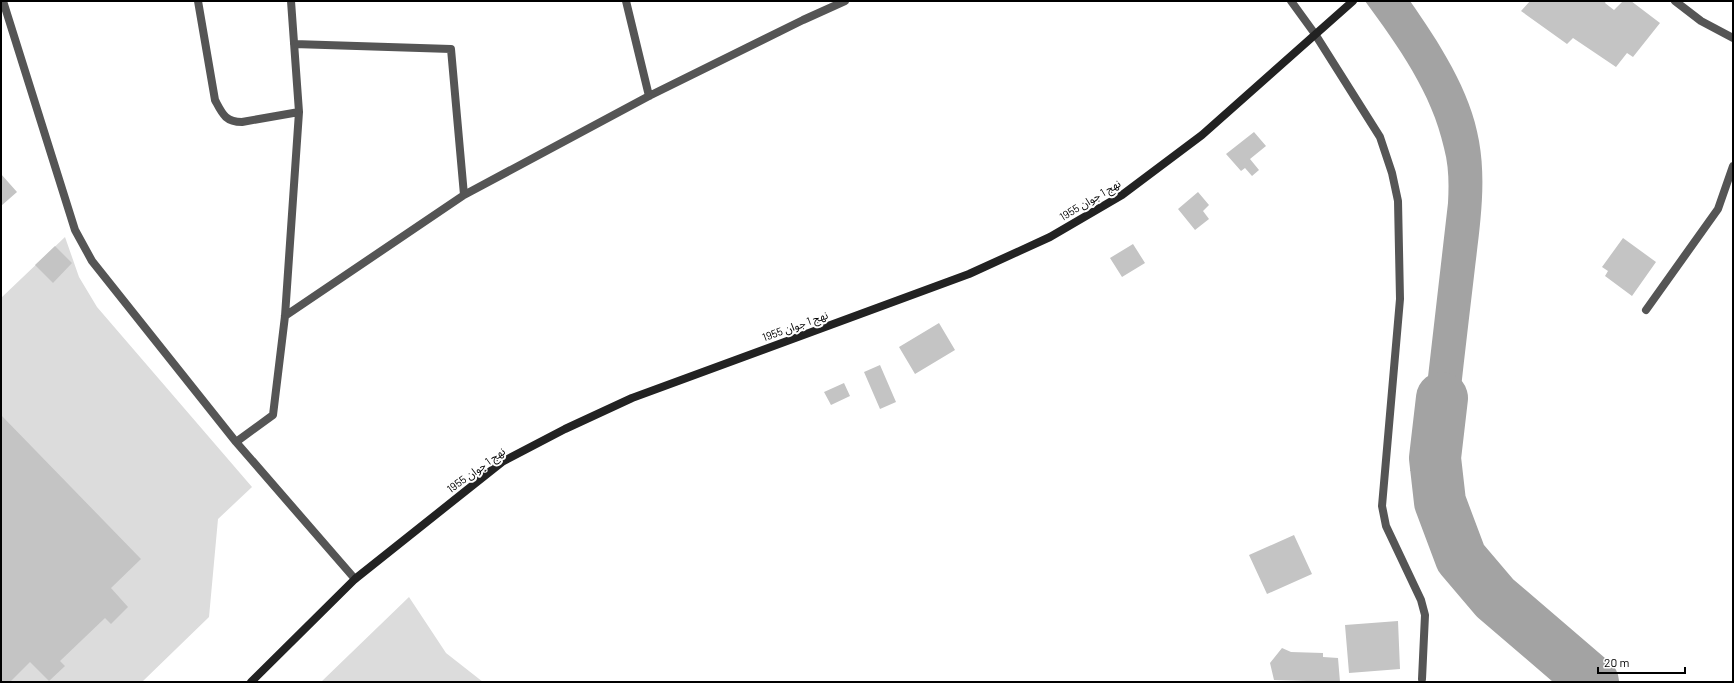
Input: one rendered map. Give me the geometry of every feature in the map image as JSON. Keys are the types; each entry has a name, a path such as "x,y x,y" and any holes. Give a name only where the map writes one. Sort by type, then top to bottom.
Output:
{"main road":[{"name":"نهج 1 جوان 1955","path":"251,682 355,579 502,462 565,429 632,398 969,274 1050,237 1122,195 1202,135 1353,2"}],"street":[{"path":"4,1 75,230 92,261 236,442 355,579"},
{"path":"198,1 216,100 223,114 232,122 242,122 299,112"},
{"path":"236,442 273,415 285,316 299,112 291,1"},
{"path":"626,1 649,96"},
{"path":"285,316 464,195 649,96 803,20 845,1"},
{"path":"1291,1 1315,34 1380,137 1392,173 1398,201 1400,300 1382,506 1386,526 1421,600 1425,615 1422,679"},
{"path":"1675,1 1701,21 1733,38"},
{"path":"294,44 451,49 464,195"},
{"path":"1646,310 1718,209 1733,166"}],"shaded area":[{"path":"1365,1 1410,1 1442,50 1461,85 1475,122 1479,141 1482,174 1481,208 1454,453 1461,469 1410,471 1419,455 1448,203 1448,169 1439,128 1422,89 1390,35"},
{"path":"65,237 79,277 97,307 252,487 218,519 209,617 142,682 1,682 1,298"},
{"path":"409,597 446,653 483,682 321,682"}],"building":[{"path":"1530,1 1606,1 1605,3 1614,10 1623,1 1631,1 1660,23 1633,57 1627,53 1616,67 1573,38 1567,44 1521,11"},
{"path":"1254,132 1266,146 1250,159 1259,170 1252,176 1245,168 1241,171 1226,154"},
{"path":"1,174 17,192 1,206"},
{"path":"1198,192 1209,205 1203,211 1209,219 1195,230 1178,209"},
{"path":"1623,238 1656,262 1632,296 1605,276 1608,271 1602,267"},
{"path":"1133,244 1145,263 1122,277 1110,258"},
{"path":"55,246 72,263 53,283 35,265"},
{"path":"939,323 955,350 915,374 899,347"},
{"path":"880,365 896,402 880,409 864,372"},
{"path":"844,383 850,396 831,405 824,392"},
{"path":"1,415 141,559 111,588 128,607 111,624 105,618 60,661 65,666 49,681 30,662 10,682 1,682"},
{"path":"1294,535 1312,574 1267,594 1249,555"},
{"path":"1398,621 1400,669 1349,673 1345,625"},
{"path":"1282,648 1291,652 1323,653 1323,657 1338,658 1340,682 1274,680 1270,663"}],"waterway":[{"path":"1442,398 1435,458 1440,502 1461,558 1495,598 1593,682"}]}
